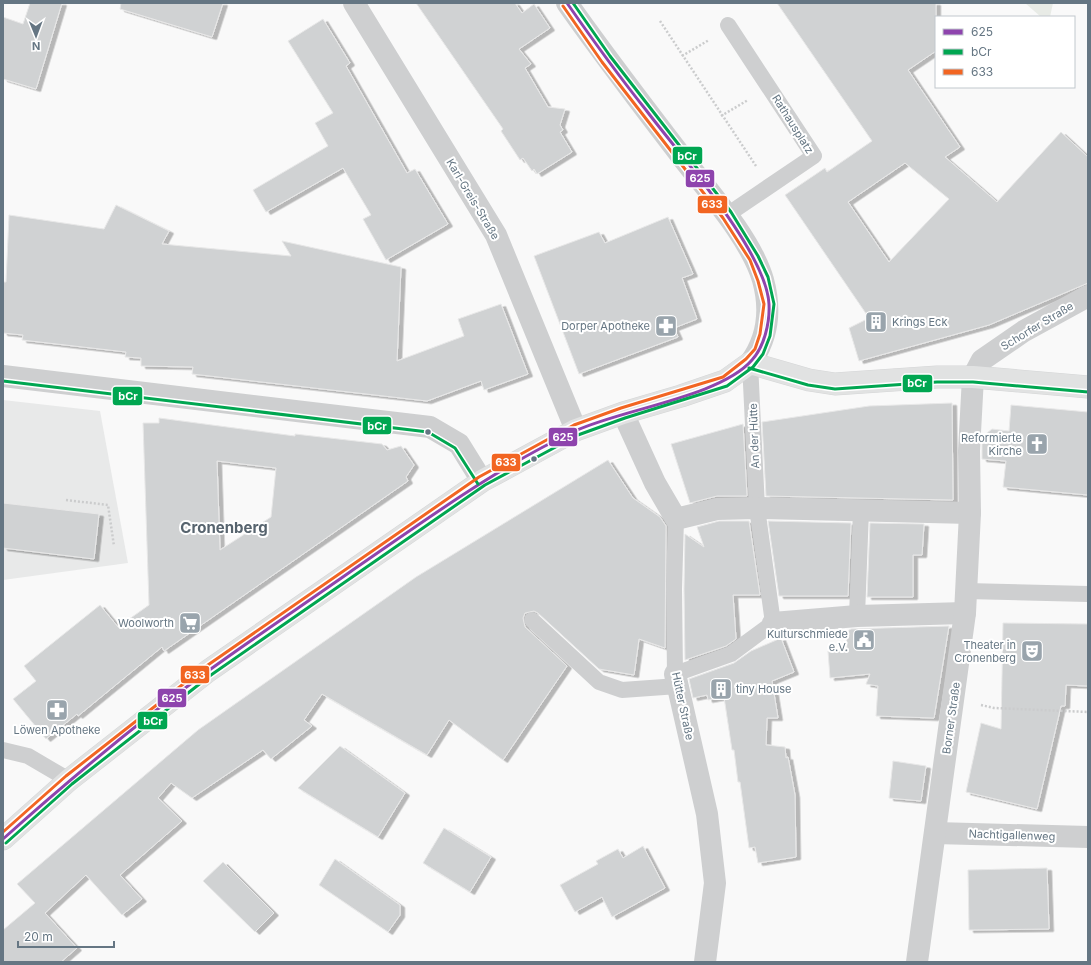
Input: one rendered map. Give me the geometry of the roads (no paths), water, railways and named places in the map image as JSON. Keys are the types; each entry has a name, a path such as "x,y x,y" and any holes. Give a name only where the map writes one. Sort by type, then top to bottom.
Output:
{"main road":[{"path":"3,839 69,780 208,671 482,481 576,430 623,413 725,381 750,363 809,380 835,384 973,376 1088,387"}],"street":[{"name":"Karl-Greis-Straße","path":"354,3 496,235 576,430"},
{"path":"567,3 606,59 727,215 754,258 763,279 768,304 765,335 759,351 750,363"},
{"name":"Schorfer Straße","path":"973,376 982,360 1024,331 1088,296"},
{"path":"3,376 430,427 459,444 482,481"},
{"name":"Borner Straße","path":"917,962 965,613 970,514 969,452 973,376"},
{"path":"623,413 655,483 676,519 717,509 757,508 970,514"},
{"path":"773,623 857,616 965,613"},
{"name":"Hütter Straße","path":"677,680 706,814 715,883 706,962"},
{"name":"Nachtigallenweg","path":"935,833 1088,837"}],"lane":[{"name":"Rathausplatz","path":"727,215 814,156 728,25"},
{"name":"An der Hütte","path":"750,363 757,508 773,623"},
{"path":"857,616 862,510"},
{"name":"Hütter Straße","path":"676,519 674,589 677,680"},
{"path":"966,591 1088,594"},
{"path":"532,620 599,682 622,690 677,680 731,654 773,623"},
{"path":"3,750 28,756 69,780"}],"place":[{"name":"Krings Eck","path":"876,322"},
{"name":"Dorper Apotheke","path":"666,326"},
{"name":"Reformierte Kirche","path":"1037,444"},
{"name":"Woolworth","path":"190,623"},
{"name":"Kulturschmiede e.V.","path":"864,640"},
{"name":"Theater in Cronenberg","path":"1032,651"},
{"name":"tiny House","path":"721,689"},
{"name":"Löwen Apotheke","path":"57,710"}],"district":[{"name":"Cronenberg","path":"224,527"}]}
